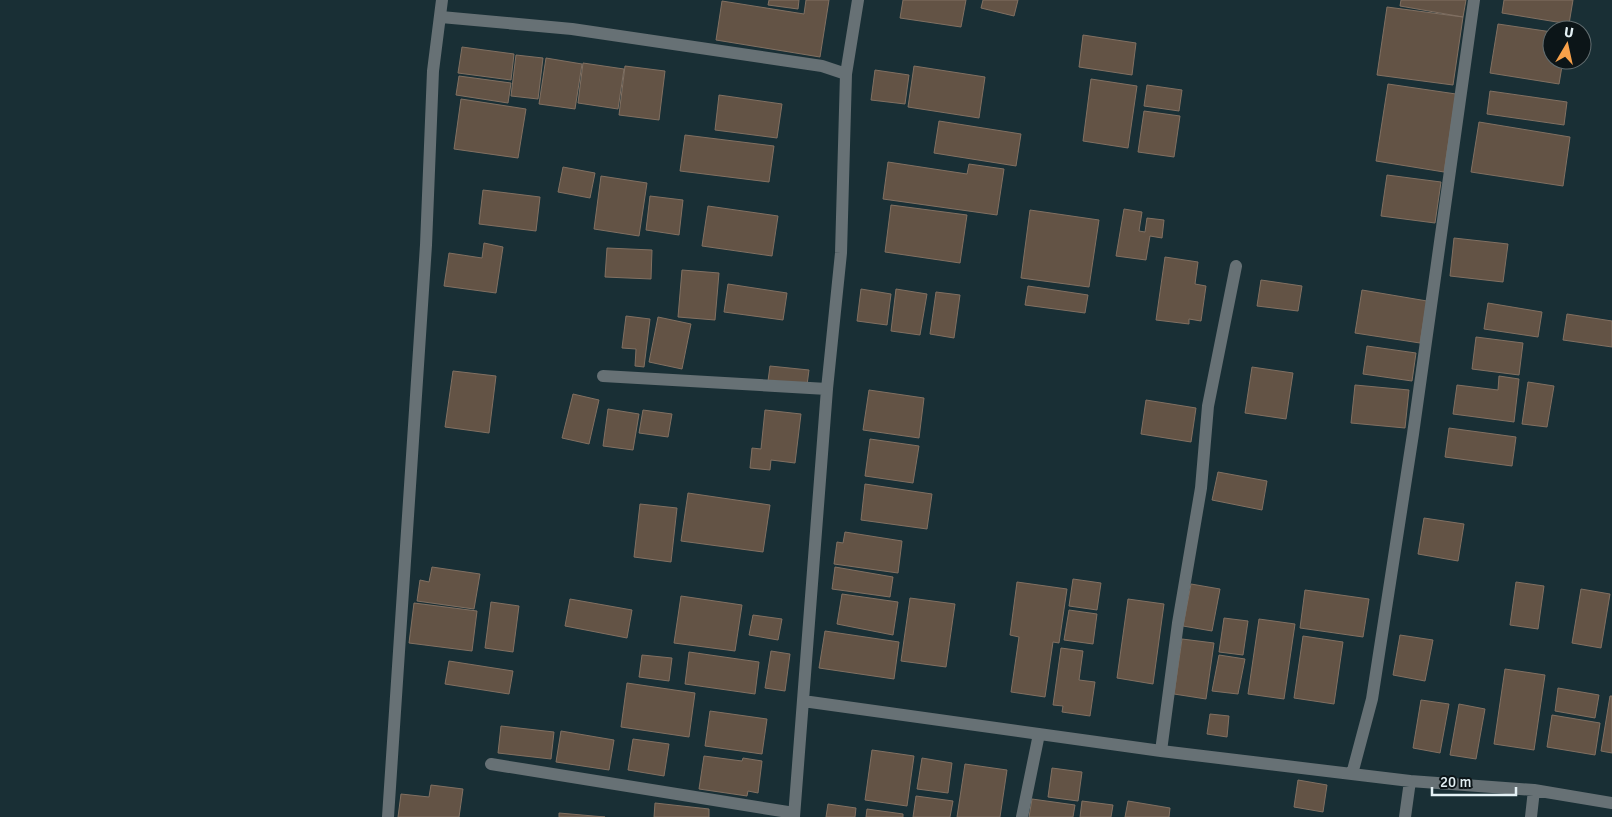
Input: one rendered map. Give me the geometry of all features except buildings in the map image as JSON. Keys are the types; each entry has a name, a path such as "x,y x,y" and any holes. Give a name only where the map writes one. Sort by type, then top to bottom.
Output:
{"street":[{"path":"388,817 426,245 432,71 442,0"},
{"path":"492,764 794,815 827,389 841,253 846,74 858,0"},
{"path":"1352,774 1375,680 1413,434 1474,0"},
{"path":"441,17 572,29 822,66 846,74"},
{"path":"1161,751 1178,623 1201,488 1208,406 1236,266"},
{"path":"602,376 827,389"},
{"path":"803,701 1161,751 1410,781 1534,790 1612,803"},
{"path":"1022,817 1039,734"},
{"path":"1405,817 1410,781"},
{"path":"1531,817 1534,790"}]}
